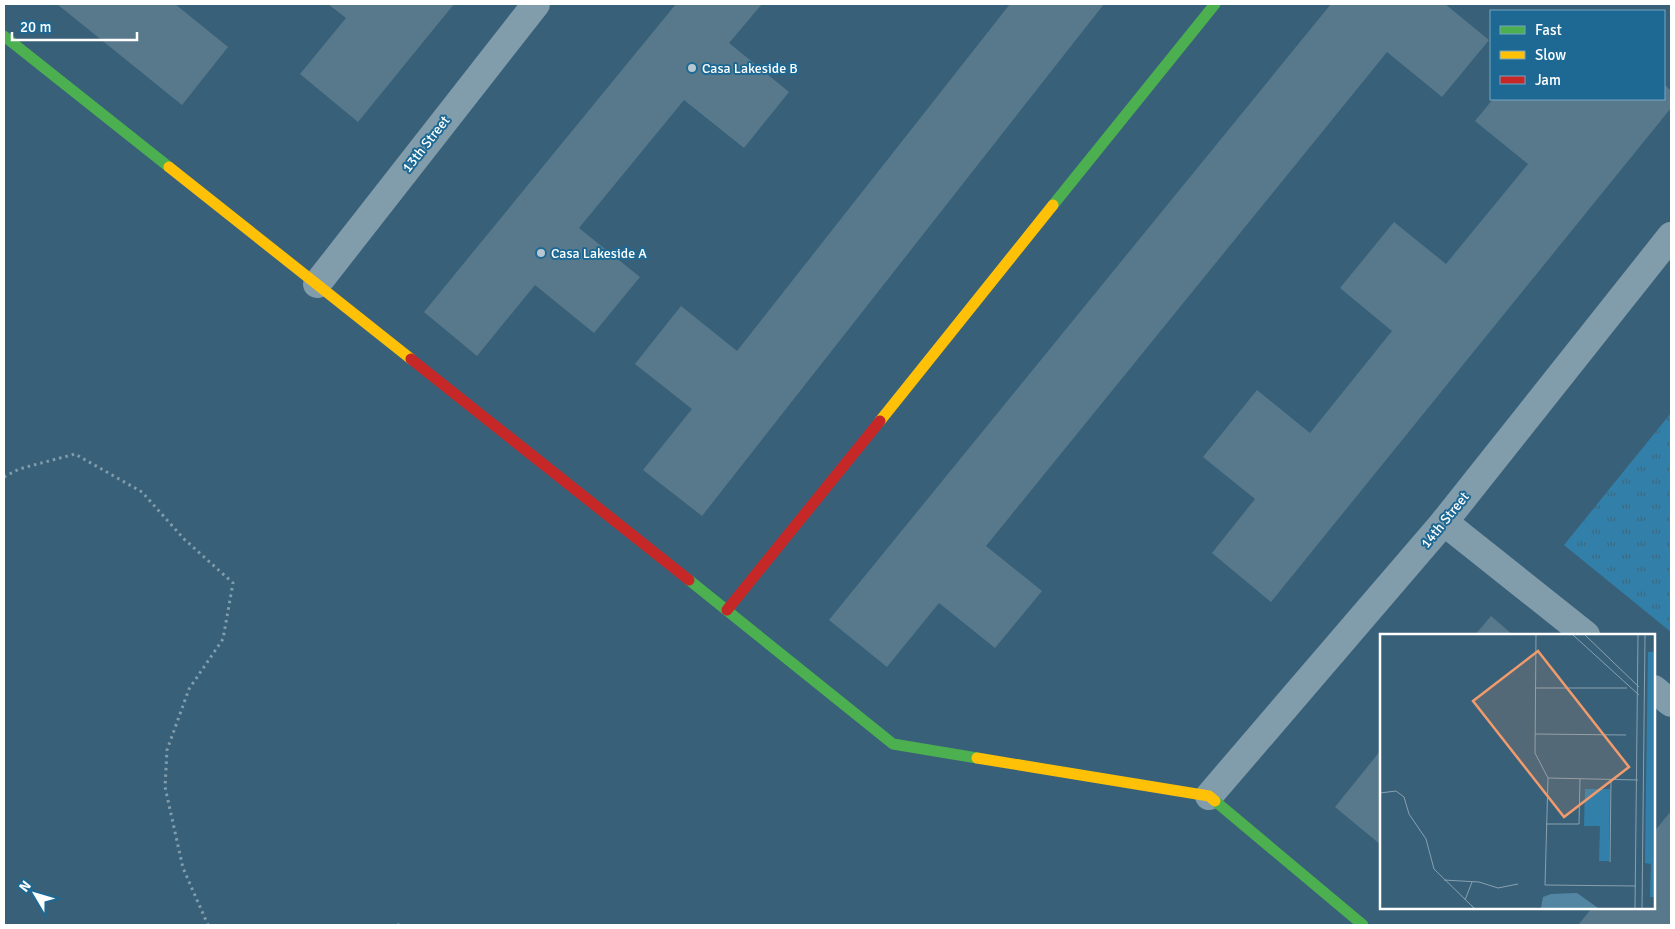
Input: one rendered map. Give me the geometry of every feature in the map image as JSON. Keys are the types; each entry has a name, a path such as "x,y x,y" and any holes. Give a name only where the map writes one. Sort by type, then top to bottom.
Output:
{"street":[{"name":"13th Street","path":"317,284 536,4"},
{"path":"728,610 1215,4"},
{"path":"4,36 728,610 893,744 1209,796 1363,925"},
{"name":"14th Street","path":"1209,796 1444,522 1669,244"},
{"path":"1444,522 1585,634"},
{"path":"1655,690 1671,703"}],"path":[{"path":"4,477 19,469 75,454 142,492 184,539 233,583 223,639 189,688 167,750 165,787 183,868 208,925"},
{"path":"397,925 403,925"}],"green space":[{"path":"1671,413 1671,632 1564,545"}],"building":[{"path":"57,4 175,4 228,47 182,105"},
{"path":"328,4 454,4 358,122 300,74 346,18"},
{"path":"676,4 762,4 729,43 789,92 744,148 684,100 579,228 640,277 594,333 535,285 477,356 424,312"},
{"path":"1010,4 1104,4 702,516 643,470 692,409 635,364 681,306 737,351"},
{"path":"1331,4 1445,4 1489,40 1442,97 1387,52 986,546 1042,591 995,648 939,603 887,667 829,620"},
{"path":"1665,85 1671,91 1671,108 1271,602 1212,553 1255,499 1203,457 1257,390 1310,433 1392,331 1340,288 1394,222 1446,264 1528,164 1475,121 1492,100 1665,100"},
{"path":"1491,616 1512,634 1476,634"},
{"path":"1380,751 1380,844 1335,807"},
{"path":"1671,811 1671,923 1669,925 1578,925 1591,909 1655,909 1655,831"}],"traffic: fast":[{"path":"1053,205 1215,4"},
{"path":"4,36 169,167"},
{"path":"689,580 893,744 977,758"},
{"path":"1215,801 1363,925"}],"traffic: slow":[{"path":"169,167 411,359"},
{"path":"880,421 1053,205"},
{"path":"977,758 1209,796 1215,801"}],"traffic: jam":[{"path":"411,359 689,580"},
{"path":"727,610 880,421"}],"place":[{"name":"Casa Lakeside B","path":"692,68"},
{"name":"Casa Lakeside A","path":"541,253"}]}
